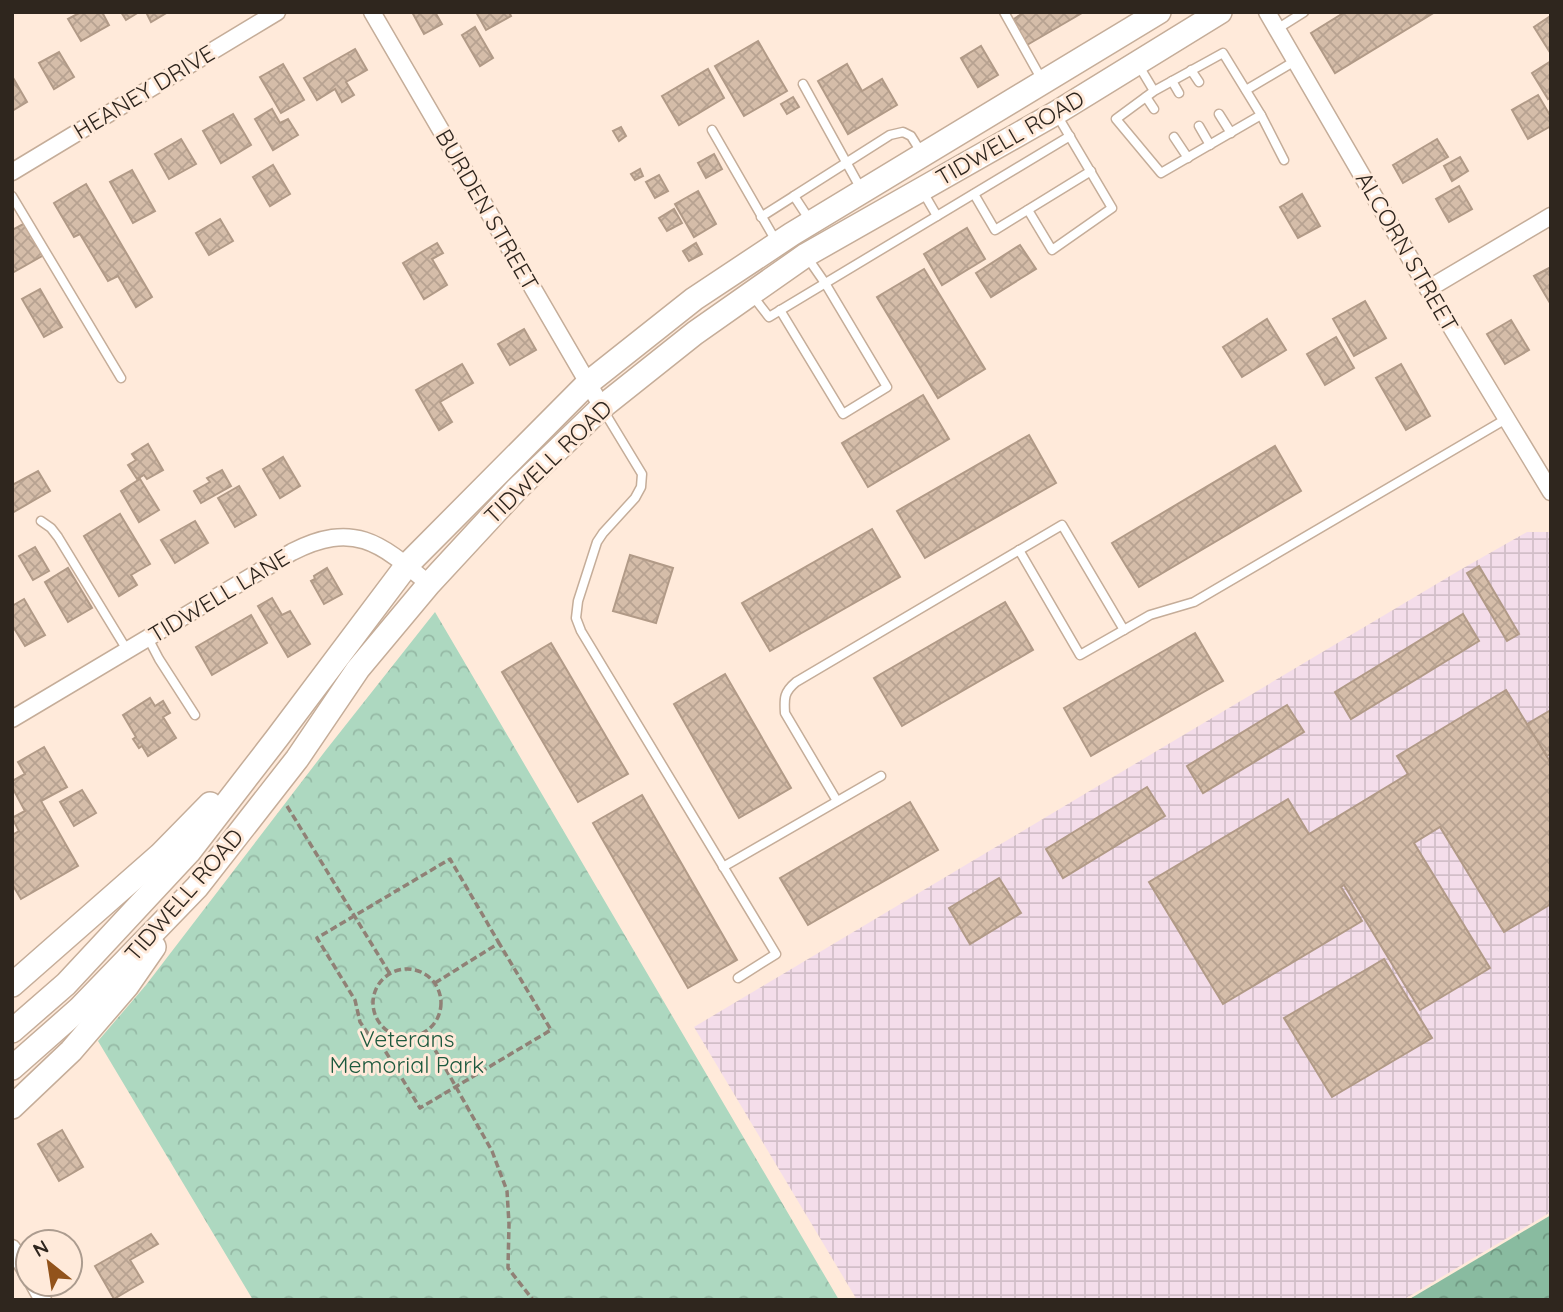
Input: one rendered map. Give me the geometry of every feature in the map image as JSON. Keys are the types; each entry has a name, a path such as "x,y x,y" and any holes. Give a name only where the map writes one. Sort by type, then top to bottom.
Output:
{"main road":[{"name":"TIDWELL ROAD","path":"12,1031 66,984 189,852 407,565 588,383 694,299 793,233 1159,12"},
{"name":"TIDWELL ROAD","path":"12,1068 79,1009 197,887 297,759 358,669 429,584 516,491 602,407 695,333 806,255 1056,113 1220,12"},
{"path":"1043,83 1056,113"},
{"path":"793,233 806,255"},
{"path":"12,985 160,855 277,738"},
{"path":"12,1107 71,1051 127,986 197,887"}],"street":[{"name":"HEANEY DRIVE","path":"12,172 277,12"},
{"name":"BURDEN STREET","path":"372,12 602,407"},
{"name":"ALCORN STREET","path":"1267,12 1550,494"},
{"path":"1428,289 1551,216"},
{"name":"TIDWELL LANE","path":"14,715 292,552 327,538 355,537 369,541 382,547 429,584"}],"lane":[{"path":"1004,12 1043,83"},
{"path":"1277,29 1304,12"},
{"path":"1261,115 1161,173 1116,119 1154,91 1223,53 1261,115 1284,160"},
{"path":"1246,90 1295,61"},
{"path":"1138,63 1154,91"},
{"path":"1191,70 1199,82"},
{"path":"1172,81 1179,93"},
{"path":"803,84 862,191"},
{"path":"1146,97 1154,109"},
{"path":"1028,210 1052,250 1112,208 1056,113"},
{"path":"1219,114 1231,133"},
{"path":"1199,126 1210,145"},
{"path":"712,130 761,217 793,233 794,196"},
{"path":"761,217 890,135 902,132 911,136 923,155"},
{"path":"751,293 769,317 1070,136"},
{"path":"1174,137 1188,158"},
{"path":"974,194 995,230 1091,172"},
{"path":"921,189 937,216"},
{"path":"12,196 121,378"},
{"path":"780,310 844,414 887,387 806,255"},
{"path":"602,407 642,474 641,487 635,498 597,542 578,600 576,618 581,631 776,954 738,978"},
{"path":"1019,550 1080,655 1150,615 1194,601 1506,419"},
{"path":"41,521 58,537 127,650"},
{"path":"838,801 785,713 787,690 796,682 1062,525 1124,630"},
{"path":"148,638 195,715"},
{"path":"723,867 881,776"}],"path":[{"path":"284,801 390,974"},
{"path":"450,859 499,943 551,1030 420,1108 384,1049 371,1038 360,1022 355,1000 317,938 450,859"},
{"path":"435,983 499,943"},
{"path":"405,969 414,970 435,983 441,997 440,1013 425,1032 408,1037 399,1036 391,1033 378,1021 374,995 377,987 390,974 405,969"},
{"path":"425,1032 492,1151 507,1191 508,1268 533,1300"}],"shaded area":[{"path":"1527,532 1551,532 1551,1212 1403,1300 857,1300 694,1027"}],"green space":[{"name":"Veterans Memorial Park","path":"435,612 839,1300 253,1300 98,1041 146,985"},
{"path":"1551,1215 1551,1300 1408,1300"}],"building":[{"path":"81,12 102,12 109,25 81,41 68,19"},
{"path":"121,12 139,12 126,20"},
{"path":"146,12 168,12 151,22"},
{"path":"412,12 435,12 442,24 424,34"},
{"path":"476,12 509,12 511,16 486,30"},
{"path":"1025,12 1082,13 1027,45 1012,20"},
{"path":"1345,12 1435,12 1335,73 1311,33"},
{"path":"1549,17 1551,21 1551,54 1534,27"},
{"path":"475,27 493,58 480,66 462,35"},
{"path":"758,41 787,91 744,116 715,66"},
{"path":"981,46 998,75 978,87 961,58"},
{"path":"355,49 367,70 346,82 354,95 342,102 335,89 317,100 304,78"},
{"path":"59,52 74,77 54,89 39,63"},
{"path":"1551,61 1551,97 1548,99 1532,73"},
{"path":"283,64 304,100 281,113 260,77"},
{"path":"847,64 862,91 882,79 897,105 848,134 818,81"},
{"path":"708,69 724,98 679,125 662,96"},
{"path":"12,76 27,102 12,111"},
{"path":"1538,95 1551,117 1551,126 1528,139 1512,110"},
{"path":"793,97 799,107 787,114 781,104"},
{"path":"272,109 280,123 288,119 298,135 273,150 255,119"},
{"path":"233,114 251,145 221,163 203,131"},
{"path":"621,127 626,136 619,141 613,131"},
{"path":"181,139 196,164 169,179 155,154"},
{"path":"1437,139 1448,157 1403,183 1393,165"},
{"path":"714,154 722,169 706,178 698,163"},
{"path":"1460,157 1468,171 1452,181 1444,166"},
{"path":"273,165 290,194 270,206 253,177"},
{"path":"640,169 643,176 635,180 631,174"},
{"path":"132,170 155,211 133,223 110,182"},
{"path":"659,175 668,191 655,198 646,182"},
{"path":"86,184 152,297 136,307 118,276 108,281 80,234 74,237 54,203"},
{"path":"1459,186 1472,209 1449,222 1436,199"},
{"path":"698,191 716,224 694,237 675,204"},
{"path":"1302,194 1320,226 1298,238 1280,207"},
{"path":"674,209 682,223 667,231 659,218"},
{"path":"220,219 233,241 209,255 196,233"},
{"path":"25,223 44,255 12,273 12,230"},
{"path":"967,228 985,259 942,285 924,254"},
{"path":"437,243 443,253 432,259 447,285 424,299 403,263"},
{"path":"696,243 702,254 689,261 683,251"},
{"path":"1020,245 1036,269 991,297 976,273"},
{"path":"1551,267 1551,303 1550,303 1534,276"},
{"path":"924,269 985,369 938,398 877,297"},
{"path":"40,289 62,327 44,337 22,299"},
{"path":"1365,301 1386,338 1354,356 1333,319"},
{"path":"1267,319 1286,350 1242,377 1223,347"},
{"path":"1511,320 1529,350 1505,364 1487,334"},
{"path":"524,329 536,350 510,365 498,344"},
{"path":"1336,337 1354,368 1325,385 1307,354"},
{"path":"462,364 473,383 440,402 452,422 439,430 416,390"},
{"path":"1401,364 1430,416 1406,430 1376,378"},
{"path":"923,395 949,439 868,487 842,443"},
{"path":"1029,435 1056,483 925,558 897,511"},
{"path":"148,444 163,470 147,479 144,475 137,479 128,465 136,460 132,454"},
{"path":"1275,446 1301,491 1139,587 1112,543"},
{"path":"283,457 300,486 280,498 263,469"},
{"path":"222,470 231,486 201,503 194,491 210,482 207,478"},
{"path":"38,471 50,491 12,513 12,485"},
{"path":"140,479 159,510 139,522 121,491"},
{"path":"239,486 256,515 235,527 218,498"},
{"path":"120,514 150,564 131,575 137,585 119,596 84,536"},
{"path":"195,521 208,543 175,563 161,540"},
{"path":"872,529 900,577 770,651 742,603"},
{"path":"35,547 49,571 33,580 19,556"},
{"path":"630,555 673,568 656,623 613,611"},
{"path":"1479,566 1519,634 1507,641 1467,573"},
{"path":"68,568 92,608 68,622 45,582"},
{"path":"327,568 342,594 324,604 311,581"},
{"path":"272,598 282,615 290,611 310,644 288,657 258,606"},
{"path":"24,599 45,635 25,646 12,625 12,606"},
{"path":"1005,602 1033,650 902,726 874,678"},
{"path":"1463,614 1479,641 1351,719 1335,692"},
{"path":"251,615 267,643 212,675 196,647"},
{"path":"1195,633 1223,681 1091,756 1064,708"},
{"path":"551,643 628,774 578,802 502,672"},
{"path":"725,674 791,788 739,818 674,704"},
{"path":"1506,690 1551,763 1551,904 1504,932 1440,827 1414,843 1490,968 1420,1010 1344,885 1341,887 1362,921 1223,1004 1149,882 1288,799 1309,834 1408,774 1397,756"},
{"path":"150,698 155,706 163,701 170,713 163,717 176,738 148,756 142,746 139,748 133,739 136,737 123,715"},
{"path":"1287,705 1304,732 1203,793 1187,766"},
{"path":"1551,710 1551,754 1547,756 1527,724"},
{"path":"44,747 67,787 41,801 78,866 21,899 12,884 12,835 19,831 12,818 25,811 12,787 12,781 25,774 18,762"},
{"path":"1147,787 1165,816 1063,878 1046,849"},
{"path":"82,790 96,813 74,826 60,802"},
{"path":"642,795 737,960 688,988 593,823"},
{"path":"910,802 938,850 808,925 780,878"},
{"path":"999,878 1021,913 970,944 949,908"},
{"path":"1384,959 1432,1038 1332,1097 1284,1018"},
{"path":"62,1130 83,1167 59,1181 38,1144"},
{"path":"151,1234 158,1244 130,1260 143,1282 114,1299 95,1266"}]}
